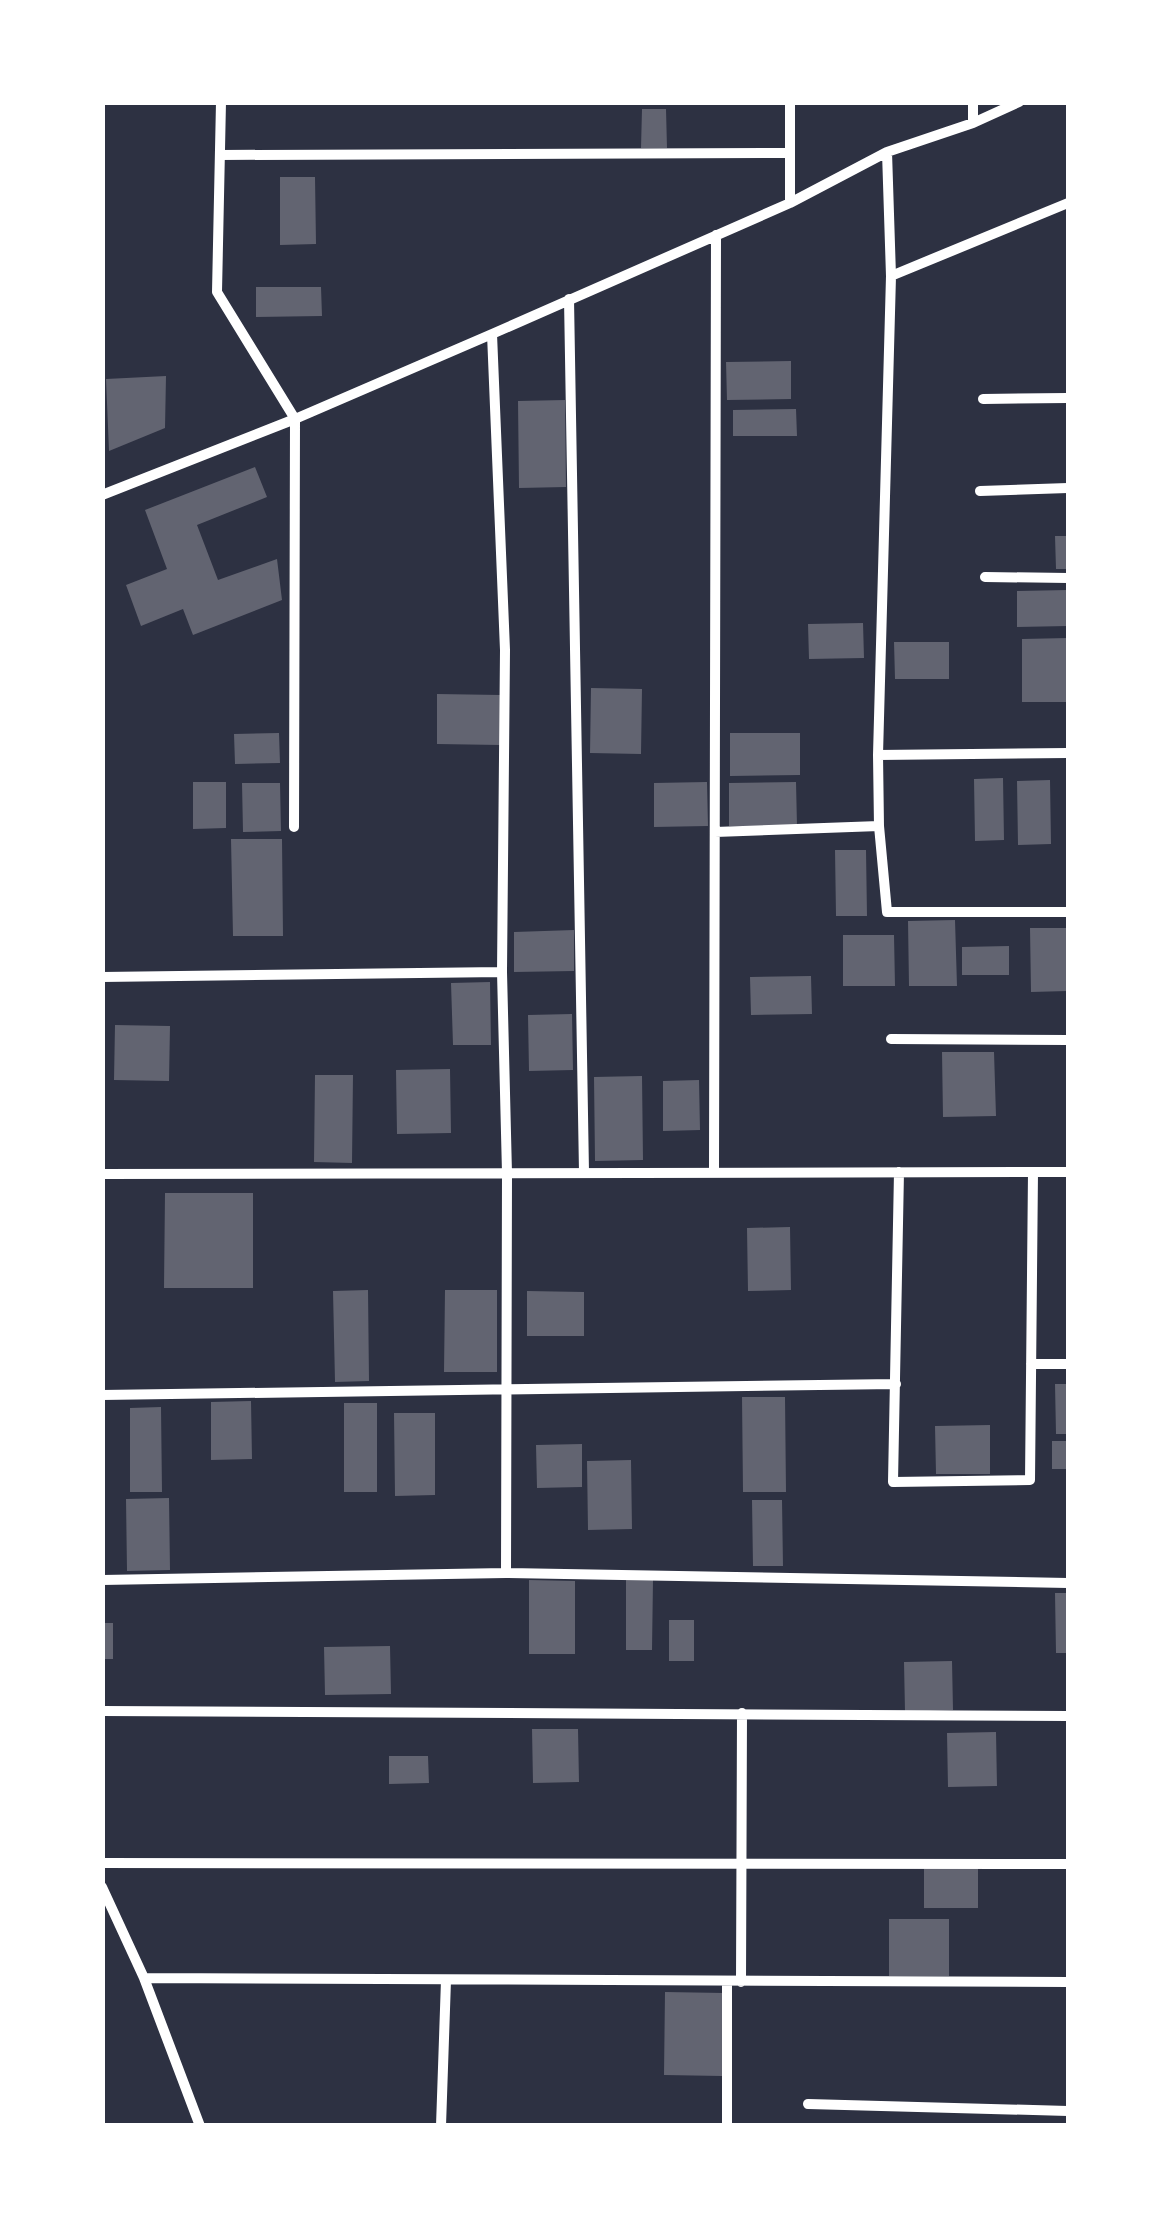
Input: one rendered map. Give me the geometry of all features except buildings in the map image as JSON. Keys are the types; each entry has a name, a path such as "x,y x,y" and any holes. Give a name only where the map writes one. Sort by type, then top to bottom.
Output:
{"street":[{"path":"221,102 217,292 296,419 294,828"},
{"path":"790,102 790,203"},
{"path":"972,123 973,102"},
{"path":"102,495 296,419 790,203 887,152 1019,102"},
{"path":"887,152 892,276 878,754 879,826 887,912 1068,912"},
{"path":"220,154 790,153"},
{"path":"892,276 1068,202"},
{"path":"714,1172 716,234"},
{"path":"569,299 584,1172"},
{"path":"492,334 505,650 502,972 506,1573"},
{"path":"982,399 1068,398"},
{"path":"980,491 1068,488"},
{"path":"984,577 1068,578"},
{"path":"878,754 1068,753"},
{"path":"715,832 879,826"},
{"path":"102,976 502,972"},
{"path":"891,1038 1068,1040"},
{"path":"899,1172 893,1482 1030,1480 1034,1172"},
{"path":"102,1174 1068,1172"},
{"path":"1032,1364 1068,1364"},
{"path":"102,1396 896,1384"},
{"path":"102,1580 506,1573 1068,1583"},
{"path":"102,1711 1068,1716"},
{"path":"741,1982 742,1713"},
{"path":"102,1863 1068,1864"},
{"path":"102,1887 144,1978 200,2126"},
{"path":"144,1978 1068,1982"},
{"path":"441,2126 446,1980"},
{"path":"726,1982 727,2126"},
{"path":"808,2104 1068,2110"}]}
